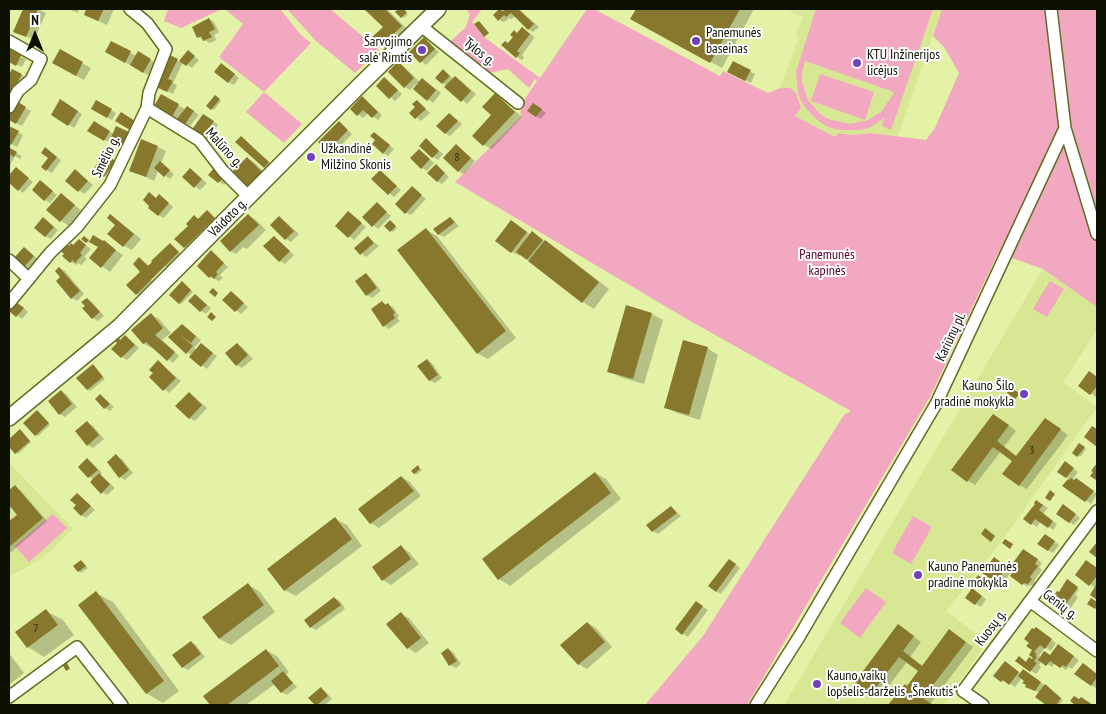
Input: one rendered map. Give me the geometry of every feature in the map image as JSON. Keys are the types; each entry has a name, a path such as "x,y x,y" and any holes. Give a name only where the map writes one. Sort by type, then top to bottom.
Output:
{"main road":[{"name":"Vaidoto g.","path":"9,418 119,327 438,9"}],"street":[{"name":"Smėlio g.","path":"9,303 50,252 77,227 110,185 146,108 148,93 166,50 147,23 130,9"},
{"path":"1051,9 1065,128 1097,234"},
{"name":"Tylos g.","path":"421,26 518,103"},
{"path":"9,41 41,59 31,80 18,91 9,107"},
{"name":"Malūno g.","path":"146,108 200,140 223,171 249,197"},
{"name":"Kariūnų pl.","path":"756,705 799,637 936,404 1065,128"},
{"path":"9,260 29,279"},
{"name":"Kuosų g.","path":"983,705 963,691 1097,511"},
{"name":"Genių g.","path":"1030,601 1097,651"},
{"path":"9,697 77,647 122,705"}],"shaded area":[{"name":"KTU Inžinerijos licėjus","path":"785,9 942,9 898,136 871,133 852,135 838,133 835,137 795,116 780,88 799,37 796,35 803,17"},
{"path":"1043,269 1097,307 1097,330 1063,382 1097,407 1003,539 946,611 987,642 943,705 784,705"},
{"path":"9,463 73,529 44,557 9,577"}],"green space":[{"path":"168,9 222,9 181,28 164,21"},
{"path":"225,9 280,9 301,35 311,43 264,92 219,57 243,24"},
{"path":"287,9 330,9 379,50 355,73 316,41"},
{"name":"Panemunės kapinės","path":"469,9 482,9 472,22 484,37 540,78 587,9 594,9 720,76 723,71 768,93 780,88 790,88 796,93 801,108 795,116 835,137 838,133 852,135 871,133 926,140 935,128 959,73 944,47 933,36 942,9 1097,9 1097,307 1043,269 998,253 930,397 747,705 645,705 703,636 844,415 851,411 692,322 455,182 521,117 520,106 537,81 535,79 529,88 508,69 488,73 445,42 448,39 451,41 466,27 470,14 467,11"},
{"path":"816,9 933,9 891,130 882,126 884,118 871,127 861,130 839,130 828,127 817,120 802,103 798,93 796,72","holes":["805,61 894,92 881,112 868,120 851,124 831,120 821,115 808,100 802,82"]},
{"path":"820,74 874,92 865,120 811,101"},
{"path":"264,92 302,124 284,143 246,112"},
{"path":"1050,281 1064,289 1047,317 1033,309"},
{"path":"53,514 67,528 29,562 15,546"},
{"path":"913,516 932,527 911,564 892,553"},
{"path":"866,588 886,602 860,638 840,623"}],"building":[{"path":"23,9 38,9 26,37 13,32"},
{"path":"86,9 104,9 98,21 84,15"},
{"path":"364,9 385,9 402,26 380,47 371,38 383,27"},
{"path":"398,9 403,9 407,12 401,18 395,12"},
{"path":"499,9 503,11 505,9 518,9 534,24 528,30 511,13 506,17 504,15 498,21 493,15"},
{"name":"Panemunės baseinas","path":"636,9 740,9 710,63 630,19"},
{"path":"209,18 215,29 209,32 212,37 203,41 201,36 197,38 192,27"},
{"path":"479,21 489,33 484,37 474,24"},
{"path":"522,27 530,34 517,51 520,53 516,58 501,45 505,41 508,43 513,37 510,35 514,30 517,33"},
{"name":"Šarvojimo salė Rimtis","path":"424,37 435,49 420,63 409,52"},
{"path":"111,41 131,51 125,63 105,52"},
{"path":"9,49 21,55 16,66 9,62"},
{"path":"60,49 83,62 76,76 52,63"},
{"path":"188,50 195,56 186,66 179,61"},
{"path":"138,51 151,59 143,73 130,65"},
{"path":"170,55 178,59 168,79 173,81 167,92 154,86"},
{"path":"398,61 414,78 404,88 388,72"},
{"path":"733,61 751,70 745,81 727,72"},
{"path":"221,63 235,74 228,83 214,72"},
{"path":"12,69 22,74 12,93 9,91 9,75"},
{"path":"443,69 450,76 442,84 435,78"},
{"path":"455,76 471,91 461,102 444,87"},
{"path":"384,77 398,90 389,99 376,86"},
{"path":"422,78 436,90 427,101 413,89"},
{"path":"495,93 515,112 483,146 472,136 491,115 482,107"},
{"path":"161,94 179,104 172,117 154,106"},
{"path":"215,95 220,99 211,110 206,106"},
{"path":"362,96 378,112 372,118 363,110 357,116 350,109"},
{"path":"60,99 78,111 68,126 51,115"},
{"path":"15,100 26,107 16,124 9,120 9,110"},
{"path":"96,100 112,109 107,118 91,109"},
{"path":"417,100 426,109 415,119 409,113 415,107 412,104"},
{"path":"533,103 542,109 536,117 527,111"},
{"path":"187,106 194,111 185,124 177,119"},
{"path":"121,112 135,121 130,130 115,121"},
{"path":"449,113 458,121 445,134 436,126"},
{"path":"203,114 214,121 202,138 191,131"},
{"path":"94,121 110,131 104,141 87,131"},
{"path":"339,121 348,130 328,151 318,142"},
{"path":"9,126 19,131 11,145 9,144"},
{"path":"116,126 129,132 122,148 109,142"},
{"path":"374,132 390,145 383,154 372,144 375,140 370,136"},
{"path":"241,136 269,162 264,168 235,142"},
{"path":"426,138 439,151 432,158 419,146"},
{"path":"141,139 158,146 146,177 129,171"},
{"path":"456,144 471,158 458,172 443,158"},
{"path":"45,147 57,157 46,171 41,167 48,158 41,153"},
{"path":"10,148 17,152 14,157 9,154"},
{"path":"419,149 430,159 421,169 410,158"},
{"path":"105,153 115,161 104,177 93,169"},
{"path":"247,157 262,172 245,189 230,174"},
{"path":"160,161 170,170 164,177 154,168"},
{"path":"436,164 445,173 437,182 427,173"},
{"path":"16,167 29,178 18,191 9,183 9,175"},
{"path":"215,167 225,176 218,183 208,175"},
{"path":"190,168 202,179 194,188 182,177"},
{"path":"75,169 88,181 78,192 65,181"},
{"path":"380,170 397,186 388,195 371,179"},
{"path":"40,180 53,191 44,201 32,190"},
{"path":"412,186 422,195 405,214 395,204"},
{"path":"149,192 156,198 159,194 169,203 158,216 148,208 149,206 143,200"},
{"path":"61,193 75,205 60,222 46,210"},
{"path":"377,202 387,212 372,227 362,217"},
{"path":"207,210 215,218 184,248 174,239 188,226 186,224 194,215 198,219"},
{"path":"348,211 362,223 348,238 335,226"},
{"path":"110,214 134,234 123,247 107,234 115,225 107,218"},
{"path":"248,214 259,225 230,252 220,241"},
{"path":"279,216 294,231 285,240 270,225"},
{"path":"43,217 54,227 45,237 34,228"},
{"path":"450,217 455,222 438,235 433,229"},
{"path":"390,220 396,226 390,232 384,226"},
{"path":"511,220 527,232 511,253 495,241"},
{"path":"426,228 506,331 477,354 397,250"},
{"path":"532,231 543,240 527,260 516,252"},
{"path":"93,235 104,240 116,250 101,268 89,258 98,247 89,242"},
{"path":"84,236 89,240 86,243 81,239"},
{"path":"274,236 290,251 279,262 263,246"},
{"path":"368,236 374,243 360,255 354,248"},
{"path":"79,239 86,245 80,253 82,255 75,263 73,260 70,263 62,256 64,254 61,251 67,244 69,246 71,243 73,245"},
{"path":"545,240 599,282 582,303 528,261"},
{"path":"170,243 179,252 136,295 126,285 140,272 133,264 139,257 148,266"},
{"path":"24,247 34,256 23,268 13,259"},
{"path":"211,250 224,263 216,272 218,274 214,279 211,276 209,278 197,266"},
{"path":"59,267 80,291 71,299 56,281 60,277 55,271"},
{"path":"366,273 377,288 366,296 355,281"},
{"path":"182,281 191,290 179,304 169,295"},
{"path":"213,288 218,293 215,297 209,292"},
{"path":"231,291 244,303 235,312 222,300"},
{"path":"195,294 207,305 200,312 188,301"},
{"path":"87,298 100,312 92,319 82,308 85,306 81,302"},
{"path":"382,301 385,305 388,303 395,313 393,314 395,318 383,327 371,309"},
{"path":"16,302 24,308 16,317 9,311"},
{"path":"626,305 652,313 633,379 607,372"},
{"path":"211,312 216,317 212,321 207,317"},
{"path":"151,313 163,328 155,335 175,352 167,361 146,342 143,344 131,330"},
{"path":"182,324 196,336 191,343 180,335 193,346 186,354 168,337"},
{"path":"125,335 135,345 121,358 111,349 117,343 115,341 119,338 120,340"},
{"path":"683,340 708,347 689,415 664,408"},
{"path":"201,343 213,353 201,367 189,357"},
{"path":"237,343 248,355 236,366 225,353"},
{"path":"427,359 438,375 429,381 417,366"},
{"path":"158,360 176,378 163,391 149,377 153,373 149,370"},
{"path":"93,364 103,377 87,390 76,378"},
{"path":"1089,371 1097,377 1097,386 1090,395 1078,386"},
{"path":"1011,387 1020,394 1015,399 1007,393"},
{"path":"61,390 72,404 59,415 48,401"},
{"path":"189,392 202,405 189,419 175,406"},
{"path":"100,394 110,404 104,409 95,399"},
{"path":"37,410 49,423 35,436 23,423"},
{"path":"993,414 1009,425 997,441 1016,456 1045,418 1061,429 1019,486 1002,474 1012,461 993,447 967,482 951,470"},
{"path":"87,421 99,435 87,446 75,431"},
{"path":"1092,426 1097,429 1097,447 1084,437"},
{"path":"20,429 30,441 15,454 9,447 9,439"},
{"path":"1079,443 1085,447 1077,457 1072,453"},
{"path":"116,454 129,470 119,478 107,462"},
{"path":"87,458 98,470 88,478 78,467"},
{"path":"1065,461 1074,468 1066,478 1057,472"},
{"path":"1097,463 1097,478 1096,480 1090,476"},
{"path":"418,465 420,469 414,474 411,471"},
{"path":"595,472 611,493 498,580 482,559"},
{"path":"99,473 110,484 101,494 90,482"},
{"path":"401,476 414,491 370,524 358,509"},
{"path":"1071,478 1074,480 1076,478 1094,491 1085,502 1062,486"},
{"path":"15,485 43,518 9,547 9,521 17,515 9,505 9,490"},
{"path":"1050,490 1055,494 1050,501 1045,498"},
{"path":"77,493 91,506 81,516 73,508 76,505 70,500"},
{"path":"1036,500 1043,505 1039,510 1053,521 1048,528 1035,519 1031,525 1023,519"},
{"path":"1063,504 1076,514 1069,523 1056,514"},
{"path":"671,506 677,513 652,532 646,525"},
{"path":"335,517 352,539 284,591 267,569"},
{"path":"985,528 995,536 991,542 981,534"},
{"path":"1045,534 1055,541 1048,551 1037,544"},
{"path":"1005,539 1013,544 1010,549 1002,543"},
{"path":"1097,542 1097,558 1089,552"},
{"path":"401,545 411,559 382,581 372,567"},
{"path":"1023,549 1038,559 1035,564 1038,566 1030,577 1032,579 1028,584 1024,583 1022,585 1010,576 1014,570 1010,567"},
{"path":"994,557 1007,567 999,578 996,575 992,580 982,573"},
{"path":"729,559 736,564 716,592 708,586"},
{"path":"81,560 86,566 78,572 73,566"},
{"path":"1086,560 1097,568 1097,576 1089,586 1075,575"},
{"path":"978,575 981,577 977,583 974,581"},
{"path":"1067,579 1078,587 1064,607 1053,600 1057,595 1055,594 1057,591 1059,592"},
{"path":"248,583 264,605 219,639 202,617"},
{"path":"1097,583 1097,600 1090,595"},
{"path":"972,588 982,596 975,605 965,598"},
{"path":"96,591 164,681 146,694 78,605"},
{"path":"334,597 341,605 310,628 304,620"},
{"path":"1091,598 1097,602 1095,609 1087,604"},
{"path":"696,601 703,606 682,635 675,629"},
{"path":"46,609 58,625 27,648 15,632"},
{"path":"401,612 421,638 407,649 386,624"},
{"path":"587,622 605,642 578,665 560,645"},
{"path":"898,624 914,636 903,651 922,666 949,629 966,642 923,698 933,705 888,705 905,684 907,686 918,671 899,657 871,694 855,682"},
{"path":"1036,627 1052,639 1045,649 1040,645 1034,652 1037,654 1035,656 1037,657 1034,661 1037,663 1030,672 1015,661 1019,656 1026,662 1029,657 1033,658 1029,655 1032,650 1026,646 1029,643 1024,639 1032,628"},
{"path":"191,641 201,654 182,668 172,655"},
{"path":"1058,644 1074,656 1066,667 1063,665 1060,668 1050,661 1046,666 1038,660 1044,651 1050,655"},
{"path":"448,648 457,661 449,666 441,653"},
{"path":"266,649 279,666 227,705 210,705 203,696"},
{"path":"66,661 70,669 66,671 62,664"},
{"path":"1005,661 1019,672 1009,685 993,676"},
{"path":"1083,663 1097,674 1091,686 1074,674"},
{"path":"1023,669 1041,682 1035,691 1025,687 1026,685 1022,683 1024,681 1018,676"},
{"path":"283,671 293,683 281,693 271,681"},
{"path":"1045,684 1061,698 1056,705 1046,705 1035,697"},
{"path":"321,687 328,696 315,705 308,698"},
{"path":"1074,696 1079,699 1081,697 1093,705 1075,705 1070,701"}],"place":[{"name":"Panemunės baseinas","path":"696,41"},
{"name":"Šarvojimo salė Rimtis","path":"422,50"},
{"name":"KTU Inžinerijos licėjus","path":"857,63"},
{"name":"Užkandinė Milžino Skonis","path":"311,157"},
{"name":"Kauno Šilo pradinė mokykla","path":"1024,394"},
{"name":"Kauno Panemunės pradinė mokykla","path":"918,575"},
{"name":"Kauno vaikų lopšelis-darželis „Šnekutis“","path":"817,684"}]}
